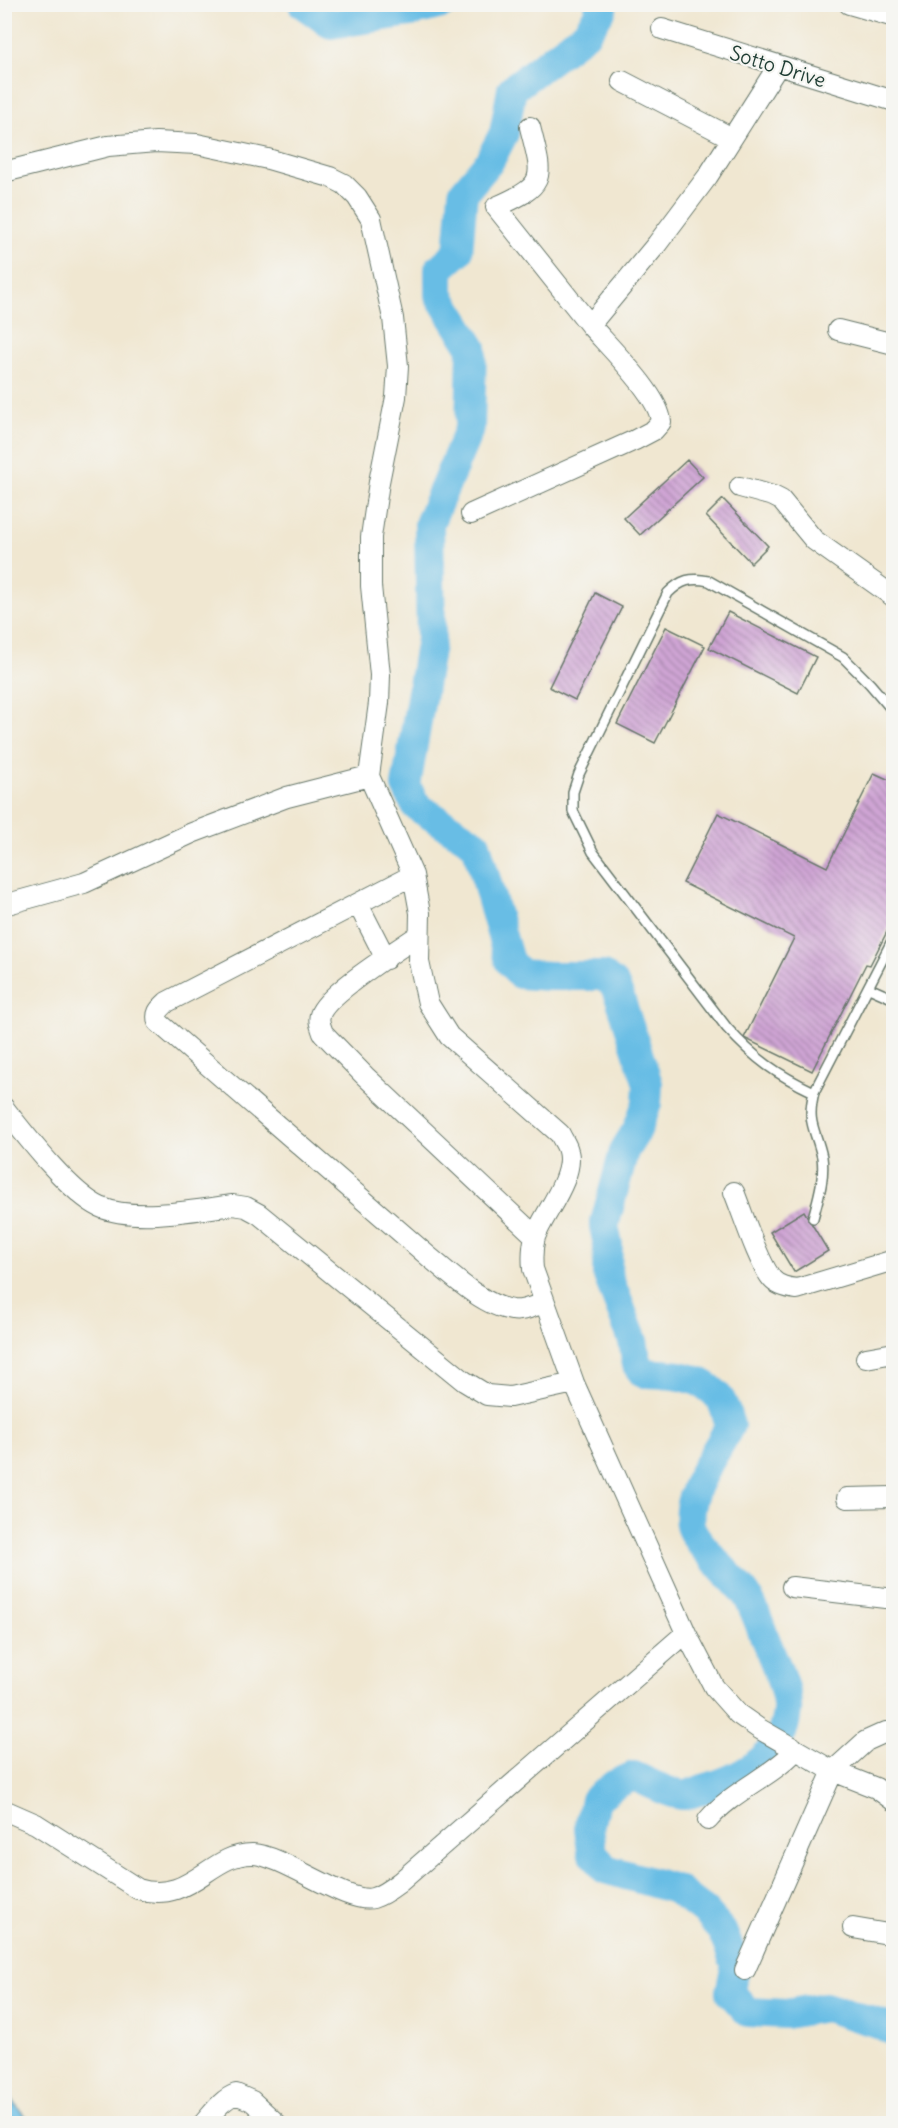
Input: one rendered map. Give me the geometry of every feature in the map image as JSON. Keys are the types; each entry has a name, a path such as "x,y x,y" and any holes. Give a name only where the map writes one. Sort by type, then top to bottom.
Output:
{"street":[{"path":"849,4 894,17"},
{"name":"Sotto Drive","path":"662,29 894,101"},
{"path":"590,325 657,244 708,176 778,66"},
{"path":"622,81 732,138"},
{"path":"471,514 635,440 654,430 661,422 661,416 653,398 590,325 496,207 519,196 538,179 540,168 530,127"},
{"path":"4,172 108,146 156,142 197,144 268,159 330,177 344,184 357,197 371,219 393,318 398,366 396,397 371,537 370,586 380,685 369,776 413,875 419,906 418,962 428,1003 449,1036 560,1134 569,1152 567,1170 560,1191 536,1236 532,1251 533,1269 574,1383 686,1633 714,1687 738,1714 758,1728 833,1771 876,1788 894,1801"},
{"path":"838,330 894,344"},
{"path":"740,487 781,500 814,540 894,597"},
{"path":"4,905 84,883 192,833 287,797 369,776"},
{"path":"413,875 167,1002 158,1010 156,1015 158,1022 468,1288 496,1305 512,1311 525,1310 544,1303"},
{"path":"358,904 386,959"},
{"path":"419,934 337,993 324,1006 319,1024 323,1033 364,1076 536,1236"},
{"path":"4,1108 74,1189 101,1207 122,1212 151,1214 233,1205 259,1214 464,1381 487,1395 510,1397 574,1383"},
{"path":"734,1192 764,1266 773,1280 785,1287 798,1289 894,1260"},
{"path":"866,1358 894,1353"},
{"path":"847,1498 894,1497"},
{"path":"792,1587 894,1599"},
{"path":"4,1810 36,1824 138,1888 154,1893 169,1892 229,1860 242,1855 255,1854 350,1895 370,1899 386,1893 400,1882 686,1633"},
{"path":"745,1970 833,1771 866,1741 886,1732 894,1733"},
{"path":"708,1820 718,1808 785,1762 788,1746"},
{"path":"853,1928 894,1935"},
{"path":"203,2124 229,2096 236,2094 252,2102 277,2124"}],"lane":[{"path":"814,1092 788,1080 765,1065 727,1028 593,852 573,811 573,792 579,774 668,593 677,584 687,579 709,581 843,657 894,712"},
{"path":"813,1218 823,1173 822,1157 810,1110 814,1092 894,937"},
{"path":"869,988 894,999"}],"water":[{"path":"4,2086 18,2108 32,2123 5,2123"}],"building":[{"path":"687,460 703,477 640,535 624,518"},
{"path":"723,499 768,546 751,563 706,516"},
{"path":"595,593 622,607 575,700 549,687"},
{"path":"728,612 816,657 798,693 709,648"},
{"path":"666,627 705,646 655,743 617,724"},
{"path":"874,773 894,782 894,918 870,965 866,964 812,1071 744,1038 794,938 683,883 718,813 827,867"},
{"path":"804,1211 828,1251 794,1272 770,1232"}],"waterway":[{"path":"303,4 331,24 411,12 442,4"},
{"path":"599,4 602,9 586,33 512,89 504,133 489,162 463,193 458,252 439,269 439,295 472,348 470,427 429,524 431,639 406,786 416,806 476,844 509,961 520,974 603,976 614,984 620,998 648,1084 647,1103 637,1130 624,1151 604,1226 608,1245 607,1273 633,1341 637,1365 643,1373 674,1375 695,1380 713,1391 723,1405 730,1425 697,1486 692,1499 690,1525 705,1549 748,1597 778,1669 786,1696 787,1711 778,1741 769,1753 746,1772 685,1795 666,1791 634,1776 614,1785 595,1800 589,1828 592,1851 605,1869 675,1889 705,1912 722,1931 736,1965 730,1992 748,2012 786,2014 825,2007 880,2024 894,2032"}]}
